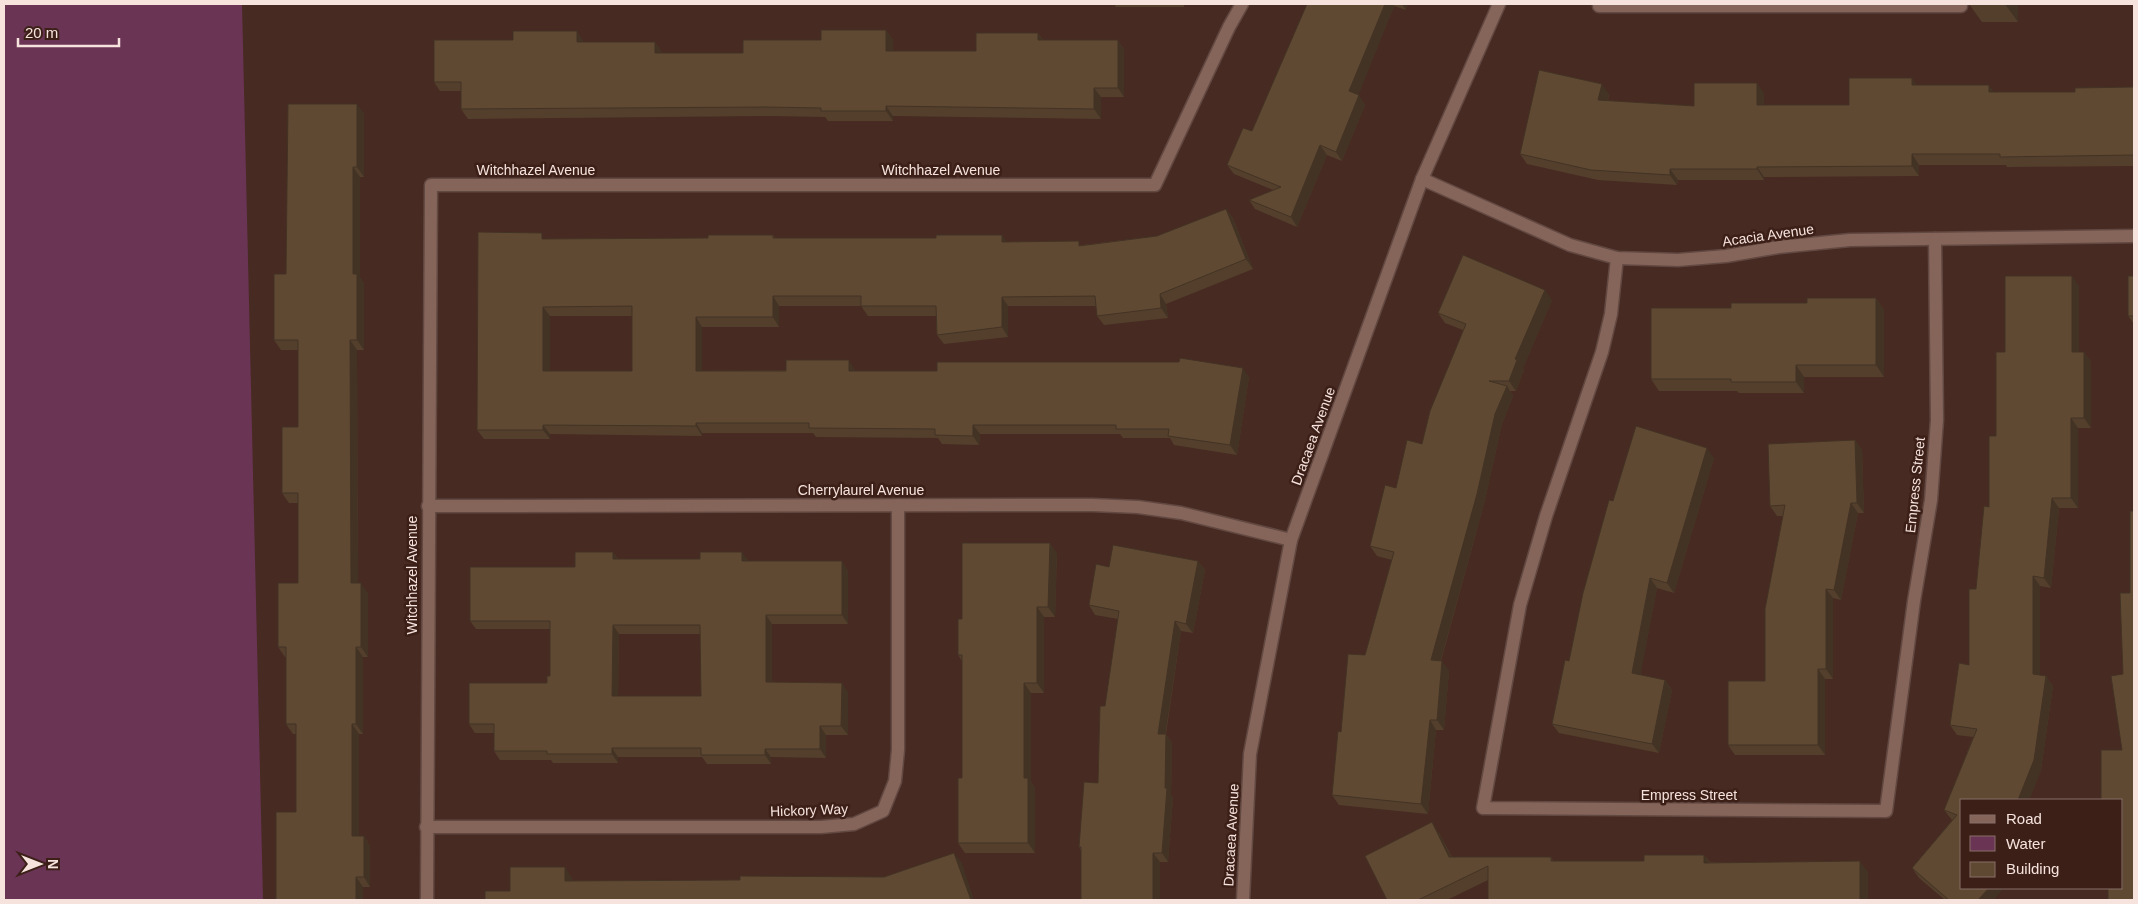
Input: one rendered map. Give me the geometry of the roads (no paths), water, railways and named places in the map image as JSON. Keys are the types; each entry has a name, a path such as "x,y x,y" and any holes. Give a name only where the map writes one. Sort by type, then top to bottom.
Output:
{"street":[{"name":"Witchhazel Avenue","path":"426,900 431,185 1155,185 1229,27 1242,4"},
{"name":"Dracaea Avenue","path":"1243,900 1250,754 1291,540 1422,179 1499,4"},
{"path":"1599,6 1960,6 1960,4"},
{"name":"Acacia Avenue","path":"1422,179 1570,245 1618,258 1678,260 1726,256 1779,247 1850,240 2134,236"},
{"name":"Empress Street","path":"1618,258 1611,314 1602,352 1546,516 1520,605 1483,808 1886,811 1914,601 1932,500 1937,420 1935,239"},
{"name":"Hickory Way","path":"426,827 821,827 854,824 883,811 895,781 898,750 898,505"},
{"name":"Cherrylaurel Avenue","path":"428,506 1138,506 1180,513 1291,540"}],"water":[{"path":"4,4 242,4 263,900 4,900"}]}
